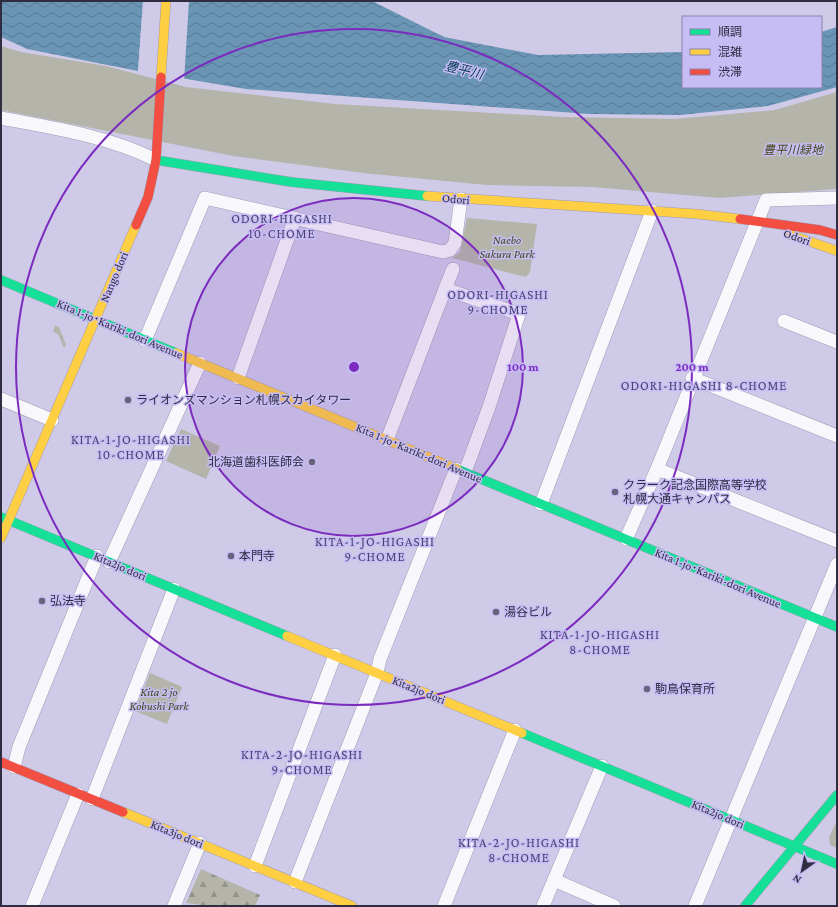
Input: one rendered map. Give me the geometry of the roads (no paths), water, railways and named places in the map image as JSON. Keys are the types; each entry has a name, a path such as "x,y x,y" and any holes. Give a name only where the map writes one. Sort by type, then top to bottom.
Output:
{"main road":[{"name":"Nango dori","path":"1,538 5,518 52,420 140,216 152,184 156,160 166,1"},
{"name":"Odori","path":"156,160 228,174 303,185 461,199 699,214 757,223 820,230 837,235"},
{"name":"Odori","path":"757,223 837,251"},
{"name":"Kita 1-jo･Kariki-dori Avenue","path":"1,280 837,627"},
{"name":"Kita2jo dori","path":"5,518 837,864"},
{"name":"Kita3jo dori","path":"1,762 352,906"},
{"path":"745,906 837,795"}],"street":[{"path":"1,118 103,138 136,150 156,160"},
{"path":"145,340 205,198 443,252 450,250 455,243 461,199"},
{"path":"626,539 657,469 692,378 766,200 837,198"},
{"path":"540,504 652,211"},
{"path":"238,378 295,218"},
{"path":"387,440 453,269"},
{"path":"295,882 377,673 380,659 488,407 519,314 445,290"},
{"path":"784,321 837,342"},
{"path":"109,562 200,362"},
{"path":"692,378 837,436"},
{"path":"1,399 52,420"},
{"path":"657,469 837,541"},
{"path":"14,767 19,748 97,556"},
{"path":"695,906 837,564"},
{"path":"92,799 174,588"},
{"path":"255,866 335,655"},
{"path":"444,906 515,730"},
{"path":"544,906 602,766"},
{"path":"32,906 78,794"},
{"path":"174,906 200,843"},
{"path":"554,880 614,906"}],"water":[{"path":"1,1 143,1 138,71 27,49 1,37"},
{"name":"豊平川","path":"143,1 372,1 444,37 538,55 682,52 682,88 822,88 822,32 837,27 837,87 768,106 680,115 589,114 246,89 139,71"}],"place":[{"name":"ライオンズマンション札幌スカイタワー","path":"128,400"},
{"name":"北海道歯科医師会","path":"312,462"},
{"name":"クラーク記念国際高等学校 札幌大通キャンパス","path":"615,492"},
{"name":"本門寺","path":"231,556"},
{"name":"弘法寺","path":"42,601"},
{"name":"湯谷ビル","path":"496,612"},
{"name":"駒鳥保育所","path":"647,689"}],"district":[{"name":"ODORI-HIGASHI 10-CHOME","path":"282,226"},
{"name":"ODORI-HIGASHI 9-CHOME","path":"498,302"},
{"name":"ODORI-HIGASHI 8-CHOME","path":"704,385"},
{"name":"KITA-1-JO-HIGASHI 10-CHOME","path":"131,446"},
{"name":"KITA-1-JO-HIGASHI 9-CHOME","path":"375,548"},
{"name":"KITA-1-JO-HIGASHI 8-CHOME","path":"600,642"},
{"name":"KITA-2-JO-HIGASHI 9-CHOME","path":"302,762"},
{"name":"KITA-2-JO-HIGASHI 8-CHOME","path":"519,850"}],"park label":[{"name":"豊平川緑地","path":"793,150"},
{"name":"Naebo Sakura Park","path":"507,247"},
{"name":"Kita 2 jo Kobushi Park","path":"159,699"}]}
